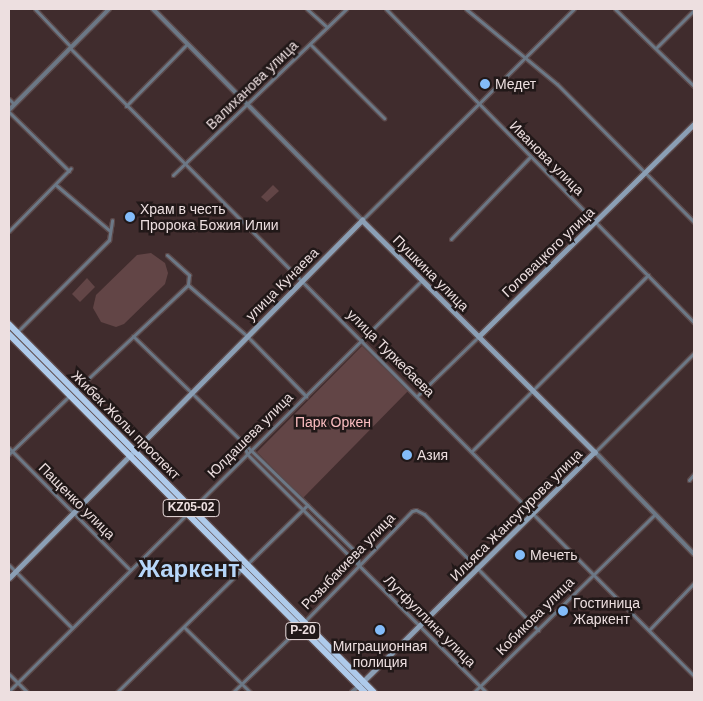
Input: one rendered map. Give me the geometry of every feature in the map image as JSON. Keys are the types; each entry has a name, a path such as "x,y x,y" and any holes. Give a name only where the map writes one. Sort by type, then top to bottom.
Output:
{"highway":[{"name":"Жибек Жолы проспект","path":"9,324 12,336 72,393 361,684 374,692"},
{"name":"Жибек Жолы проспект","path":"361,684 365,692"}],"main road":[{"name":"Головацкого улица","path":"479,336 694,124"},
{"name":"Пушкина улица","path":"362,220 595,452"},
{"name":"улица Кунаева","path":"9,578 74,514 246,335 362,220"},
{"name":"Ильяса Жансугурова улица","path":"361,684 479,570 595,452"}],"street":[{"name":"улица Туркебаева","path":"35,9 126,106 418,396 694,676"},
{"path":"9,231 70,170 9,111 109,9"},
{"name":"Пушкина улица","path":"153,9 362,220"},
{"path":"307,9 327,27"},
{"name":"Валиханова улица","path":"173,175 186,165 346,9"},
{"name":"Иванова улица","path":"386,9 694,322"},
{"path":"466,9 556,84 643,174 694,222"},
{"name":"улица Кунаева","path":"362,220 574,9"},
{"path":"615,9 694,86"},
{"path":"656,48 694,10"},
{"path":"126,106 187,44"},
{"path":"310,44 384,118"},
{"path":"9,99 14,104"},
{"path":"451,239 530,156"},
{"path":"56,185 109,230"},
{"path":"12,336 105,244 108,240 112,220"},
{"path":"10,451 189,284 189,275 167,255"},
{"path":"472,452 648,275"},
{"name":"Юлдашева улица","path":"9,691 422,280"},
{"path":"189,284 246,335 306,396"},
{"name":"Лутфуллина улица","path":"133,336 244,445 253,449 356,553 359,565"},
{"name":"Головацкого улица","path":"418,396 479,336"},
{"name":"Ильяса Жансугурова улица","path":"595,452 694,353"},
{"name":"Лутфуллина улица","path":"244,445 247,454 359,565 419,628 486,692"},
{"name":"Пащенко улица","path":"10,451 130,570"},
{"name":"Пушкина улица","path":"595,452 694,554"},
{"path":"689,480 694,474"},
{"path":"117,692 307,505"},
{"name":"Розыбакиева улица","path":"233,692 412,511 416,510 424,514 479,570"},
{"name":"Кобикова улица","path":"474,692 655,514"},
{"path":"9,565 72,628"},
{"path":"479,570 538,630"},
{"path":"649,630 694,583"},
{"path":"184,626 250,692"},
{"path":"9,674 27,692"},
{"name":"Ильяса Жансугурова улица","path":"352,692 361,684"}],"green space":[{"path":"273,185 279,191 267,202 261,197"},
{"path":"151,253 165,263 168,273 165,284 124,324 116,327 101,322 93,308 96,295 137,255"},
{"path":"87,278 95,287 80,302 72,294"},
{"name":"Парк Оркен","path":"362,346 408,391 303,498 257,452"}],"place":[{"name":"Медет","path":"485,84"},
{"name":"Храм в честь Пророка Божия Илии","path":"130,217"},
{"name":"Азия","path":"407,455"},
{"name":"Мечеть","path":"520,555"},
{"name":"Гостиница Жаркент","path":"563,611"},
{"name":"Миграционная полиция","path":"380,630"}],"district":[{"name":"Жаркент","path":"189,569"}]}
